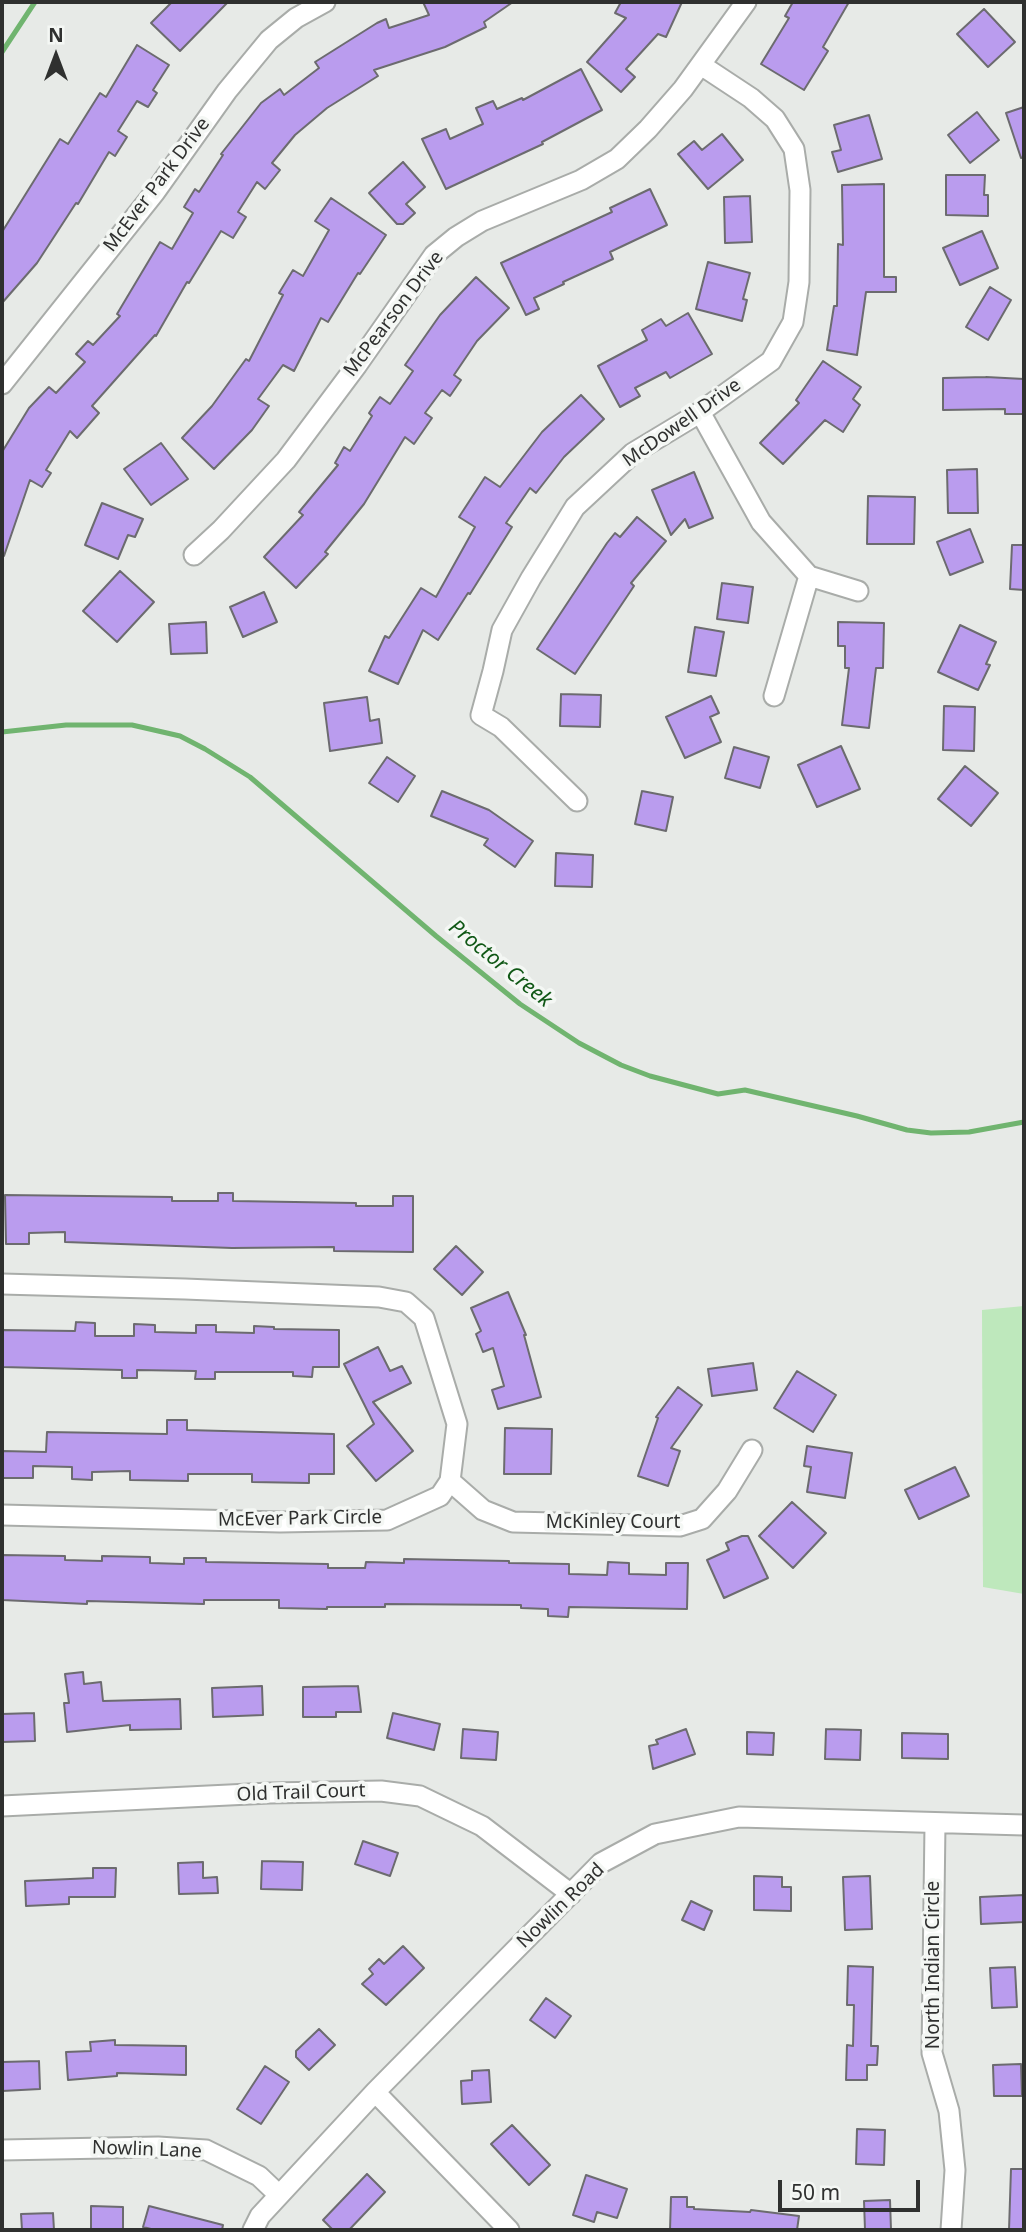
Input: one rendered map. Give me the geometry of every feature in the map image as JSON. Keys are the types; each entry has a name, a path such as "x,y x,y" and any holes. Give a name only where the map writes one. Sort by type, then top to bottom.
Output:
{"street":[{"name":"McEver Park Drive","path":"2,384 155,192 227,91 269,40 296,19 325,2"},
{"name":"McPearson Drive","path":"194,555 286,460 434,255 482,221 581,180 617,159 648,129 701,65 746,2"},
{"name":"McDowell Drive","path":"577,801 501,727 481,715 502,630 575,507 633,453 700,412 771,361 793,322 799,282 800,190 793,149 775,119 751,98 701,65"},
{"path":"700,412 761,522 810,576 858,591"},
{"path":"774,696 810,576"},
{"path":"2,1284 379,1297 406,1302 424,1318 457,1424 450,1481"},
{"name":"McKinley Court","path":"450,1481 484,1510 513,1522 680,1526 702,1520 727,1490 752,1450"},
{"name":"McEver Park Circle","path":"2,1515 280,1522 387,1520 440,1496 450,1481"},
{"name":"Old Trail Court","path":"2,1806 270,1793 381,1791 420,1796 482,1826 571,1894"},
{"name":"Nowlin Road","path":"253,2230 260,2216 375,2092 601,1863 655,1834 739,1817 1024,1825"},
{"name":"North Indian Circle","path":"935,1824 932,2053 949,2111 955,2169 951,2230"},
{"path":"375,2092 509,2230"},
{"name":"Nowlin Lane","path":"2,2150 158,2147 206,2150 259,2176 279,2195"}],"green space":[{"path":"1024,1306 1024,1594 983,1587 982,1310"}],"building":[{"path":"172,2 228,2 180,51 151,23"},
{"path":"423,2 513,2 484,22 486,27 445,47 374,70 378,76 327,108 295,135 272,163 280,170 265,189 257,182 238,212 246,217 233,238 221,231 156,336 92,406 99,413 77,438 70,431 46,470 51,473 42,487 30,480 2,556 2,452 29,408 49,387 56,393 85,362 76,354 88,341 93,345 120,316 117,314 160,242 172,249 193,213 184,207 195,189 199,192 223,155 221,154 261,103 280,89 284,95 319,68 315,62 386,19 389,28 429,15"},
{"path":"621,2 682,2 666,37 658,34 626,69 635,77 621,92 587,62 626,18 615,13"},
{"path":"793,2 849,2 823,47 828,51 804,90 761,64 789,18 785,16"},
{"path":"984,9 1015,42 988,67 957,34"},
{"path":"137,45 169,65 153,90 157,93 148,107 137,101 118,131 127,137 115,156 109,152 78,204 76,203 37,263 2,303 2,232 60,139 68,144 100,93 106,97"},
{"path":"581,69 602,110 542,142 543,144 446,189 422,139 446,129 450,139 483,124 476,108 493,101 497,109 522,98 523,100"},
{"path":"1024,107 1024,157 1021,158 1006,113"},
{"path":"977,112 999,140 970,163 948,135"},
{"path":"869,115 882,159 838,172 832,152 841,150 834,125"},
{"path":"722,134 743,160 708,189 678,154 694,141 702,150"},
{"path":"403,162 425,187 406,204 415,213 403,224 397,224 369,193"},
{"path":"946,175 985,175 984,195 988,195 988,216 946,215"},
{"path":"884,184 884,277 896,277 896,292 866,292 857,355 827,350 834,306 837,306 838,244 843,245 842,185"},
{"path":"650,189 667,225 610,252 613,259 534,298 539,309 526,315 501,263 612,212 610,208"},
{"path":"750,196 752,242 725,243 724,197"},
{"path":"331,198 386,235 360,274 358,273 328,322 321,318 294,371 283,365 258,399 269,406 252,430 214,469 182,438 212,406 246,359 249,361 283,295 279,293 293,270 303,276 329,230 315,221"},
{"path":"982,231 998,268 960,285 943,248"},
{"path":"708,262 750,273 743,299 747,300 742,321 696,309"},
{"path":"476,277 509,308 477,341 454,375 461,380 450,396 442,390 425,413 432,418 414,444 405,437 364,504 325,552 328,554 296,588 264,557 303,515 299,512 338,465 335,463 344,447 350,451 372,416 369,413 380,397 390,404 413,371 405,365 440,315"},
{"path":"990,287 1011,300 988,340 966,327"},
{"path":"688,313 712,354 670,378 666,372 635,388 640,396 620,407 598,366 647,340 642,330 661,319 666,326"},
{"path":"823,361 861,387 853,399 860,405 843,432 825,420 783,464 760,443 799,403 796,400"},
{"path":"943,378 1024,379 1024,414 1005,414 1005,409 943,410"},
{"path":"581,395 604,419 564,457 536,493 530,488 506,523 512,527 438,640 423,630 398,684 369,671 385,636 389,638 421,588 436,597 475,527 459,517 485,477 500,487 542,432"},
{"path":"161,443 188,479 151,505 124,469"},
{"path":"977,469 978,513 948,513 947,470"},
{"path":"694,472 713,518 689,528 685,519 671,535 652,490"},
{"path":"868,496 915,497 914,544 867,544"},
{"path":"102,503 143,519 135,537 128,535 118,559 85,545"},
{"path":"637,517 666,541 631,583 634,586 575,674 537,649 607,543 615,533 620,537"},
{"path":"970,529 983,562 950,575 937,542"},
{"path":"1012,545 1024,545 1024,590 1010,589"},
{"path":"120,571 154,602 117,642 83,611"},
{"path":"722,583 753,587 748,623 717,619"},
{"path":"264,592 277,622 243,637 230,607"},
{"path":"206,622 207,653 171,654 169,624"},
{"path":"838,622 884,623 883,668 876,668 869,728 842,725 849,668 845,668 845,646 838,646"},
{"path":"960,625 996,642 986,664 990,665 978,690 938,672"},
{"path":"695,627 724,632 716,676 688,672"},
{"path":"561,694 601,695 600,727 560,726"},
{"path":"711,696 719,713 710,717 721,742 685,758 666,717"},
{"path":"367,697 370,721 379,719 382,743 330,751 324,703"},
{"path":"944,706 975,707 974,751 943,750"},
{"path":"841,746 860,789 817,807 798,765"},
{"path":"734,747 769,757 760,788 725,778"},
{"path":"387,757 415,776 398,802 369,783"},
{"path":"965,766 998,793 971,826 938,799"},
{"path":"442,791 489,810 533,841 515,867 484,845 488,839 431,816"},
{"path":"642,791 673,797 666,831 635,824"},
{"path":"556,853 593,855 592,887 555,886"},
{"path":"218,1193 233,1193 233,1201 356,1203 356,1206 393,1206 393,1196 413,1196 413,1252 334,1251 334,1247 232,1248 65,1242 65,1232 29,1233 29,1244 6,1244 5,1195 172,1197 172,1201 218,1201"},
{"path":"456,1246 483,1272 462,1295 434,1269"},
{"path":"508,1292 526,1335 541,1397 498,1409 492,1390 504,1386 493,1348 483,1352 476,1334 481,1331 471,1308"},
{"path":"76,1322 95,1323 95,1336 134,1336 134,1324 155,1325 155,1332 196,1333 196,1325 216,1325 216,1332 254,1333 254,1326 339,1330 339,1367 313,1367 312,1377 293,1376 293,1372 215,1372 215,1379 195,1379 196,1371 137,1370 137,1378 122,1378 122,1370 2,1367 2,1330 75,1331"},
{"path":"378,1347 390,1371 402,1366 411,1383 373,1402 413,1451 376,1481 347,1446 374,1424 344,1364"},
{"path":"753,1363 757,1390 712,1396 708,1369"},
{"path":"797,1371 836,1395 813,1432 774,1408"},
{"path":"678,1387 702,1405 671,1448 680,1451 668,1486 638,1476 658,1418 656,1417"},
{"path":"167,1420 187,1420 187,1430 334,1434 334,1474 309,1474 309,1483 252,1482 252,1474 188,1474 188,1481 130,1480 130,1471 92,1472 92,1480 72,1479 72,1467 33,1466 33,1478 2,1478 2,1451 46,1452 47,1432 167,1434"},
{"path":"505,1428 552,1429 551,1474 504,1474"},
{"path":"807,1446 852,1453 845,1498 807,1492 811,1467 804,1466"},
{"path":"955,1467 969,1496 919,1519 905,1490"},
{"path":"792,1502 826,1533 793,1568 759,1536"},
{"path":"748,1536 768,1578 724,1598 707,1560 729,1550 726,1543"},
{"path":"2,1555 65,1556 65,1560 102,1561 102,1556 150,1557 150,1563 184,1564 184,1558 206,1558 206,1562 328,1564 328,1568 365,1568 366,1562 404,1563 404,1559 509,1561 569,1564 569,1574 607,1575 608,1562 629,1563 629,1574 666,1575 666,1563 688,1563 687,1609 569,1607 568,1617 548,1616 548,1609 521,1608 521,1605 385,1604 385,1607 327,1609 279,1608 279,1600 204,1600 204,1604 87,1601 87,1604 2,1600"},
{"path":"83,1672 84,1684 101,1682 103,1701 180,1699 181,1729 130,1730 130,1725 67,1732 64,1703 69,1703 65,1674"},
{"path":"262,1686 263,1715 213,1717 212,1688"},
{"path":"358,1686 361,1712 336,1712 336,1717 303,1717 303,1687"},
{"path":"34,1713 35,1741 2,1742 2,1714"},
{"path":"393,1713 440,1724 434,1750 387,1738"},
{"path":"463,1729 498,1732 496,1760 461,1758"},
{"path":"686,1729 695,1754 653,1769 649,1746 658,1744 656,1740"},
{"path":"826,1729 861,1730 860,1760 825,1759"},
{"path":"747,1732 774,1733 773,1755 747,1754"},
{"path":"902,1733 948,1734 948,1759 902,1758"},
{"path":"363,1841 398,1853 390,1876 355,1864"},
{"path":"262,1861 303,1862 302,1890 261,1889"},
{"path":"203,1862 203,1878 217,1877 218,1893 179,1894 178,1863"},
{"path":"93,1868 116,1868 115,1897 69,1897 69,1904 26,1906 25,1881 93,1878"},
{"path":"754,1876 782,1877 782,1887 791,1887 791,1911 754,1910"},
{"path":"870,1876 872,1929 845,1930 843,1877"},
{"path":"1024,1895 1024,1922 981,1924 980,1897"},
{"path":"691,1901 712,1911 704,1930 682,1920"},
{"path":"403,1946 424,1968 386,2005 362,1984 373,1974 369,1969 379,1959 384,1964"},
{"path":"848,1966 873,1967 871,2046 878,2046 877,2065 867,2065 867,2080 846,2080 847,2045 853,2046 854,2005 847,2005"},
{"path":"1015,1967 1017,2007 992,2008 990,1968"},
{"path":"546,1998 571,2016 555,2038 530,2020"},
{"path":"319,2029 335,2045 309,2070 296,2057 296,2051"},
{"path":"115,2040 115,2045 186,2046 186,2075 117,2073 117,2076 68,2080 66,2052 91,2051 90,2042"},
{"path":"39,2061 40,2089 2,2091 2,2062"},
{"path":"1021,2064 1022,2096 994,2096 993,2065"},
{"path":"265,2066 289,2082 261,2124 237,2109"},
{"path":"489,2070 491,2102 462,2104 461,2081 472,2080 472,2071"},
{"path":"512,2125 550,2165 529,2185 491,2144"},
{"path":"857,2129 885,2130 884,2165 856,2164"},
{"path":"1011,2169 1024,2169 1024,2230 1009,2230"},
{"path":"367,2174 385,2192 349,2230 333,2230 323,2220"},
{"path":"586,2175 627,2189 617,2218 597,2212 594,2222 573,2215"},
{"path":"671,2197 687,2197 687,2207 694,2209 751,2210 799,2216 797,2230 670,2230"},
{"path":"890,2200 891,2230 865,2230 864,2201"},
{"path":"91,2206 123,2207 123,2230 91,2230"},
{"path":"149,2206 223,2225 222,2230 155,2230 143,2227"},
{"path":"53,2213 54,2230 22,2230 21,2214"}],"waterway":[{"path":"2,52 35,2"},
{"name":"Proctor Creek","path":"2,732 66,725 132,725 180,736 205,749 250,777 520,1004 579,1043 621,1065 650,1076 718,1094 745,1090 907,1130 931,1133 969,1132 1024,1122"}]}
